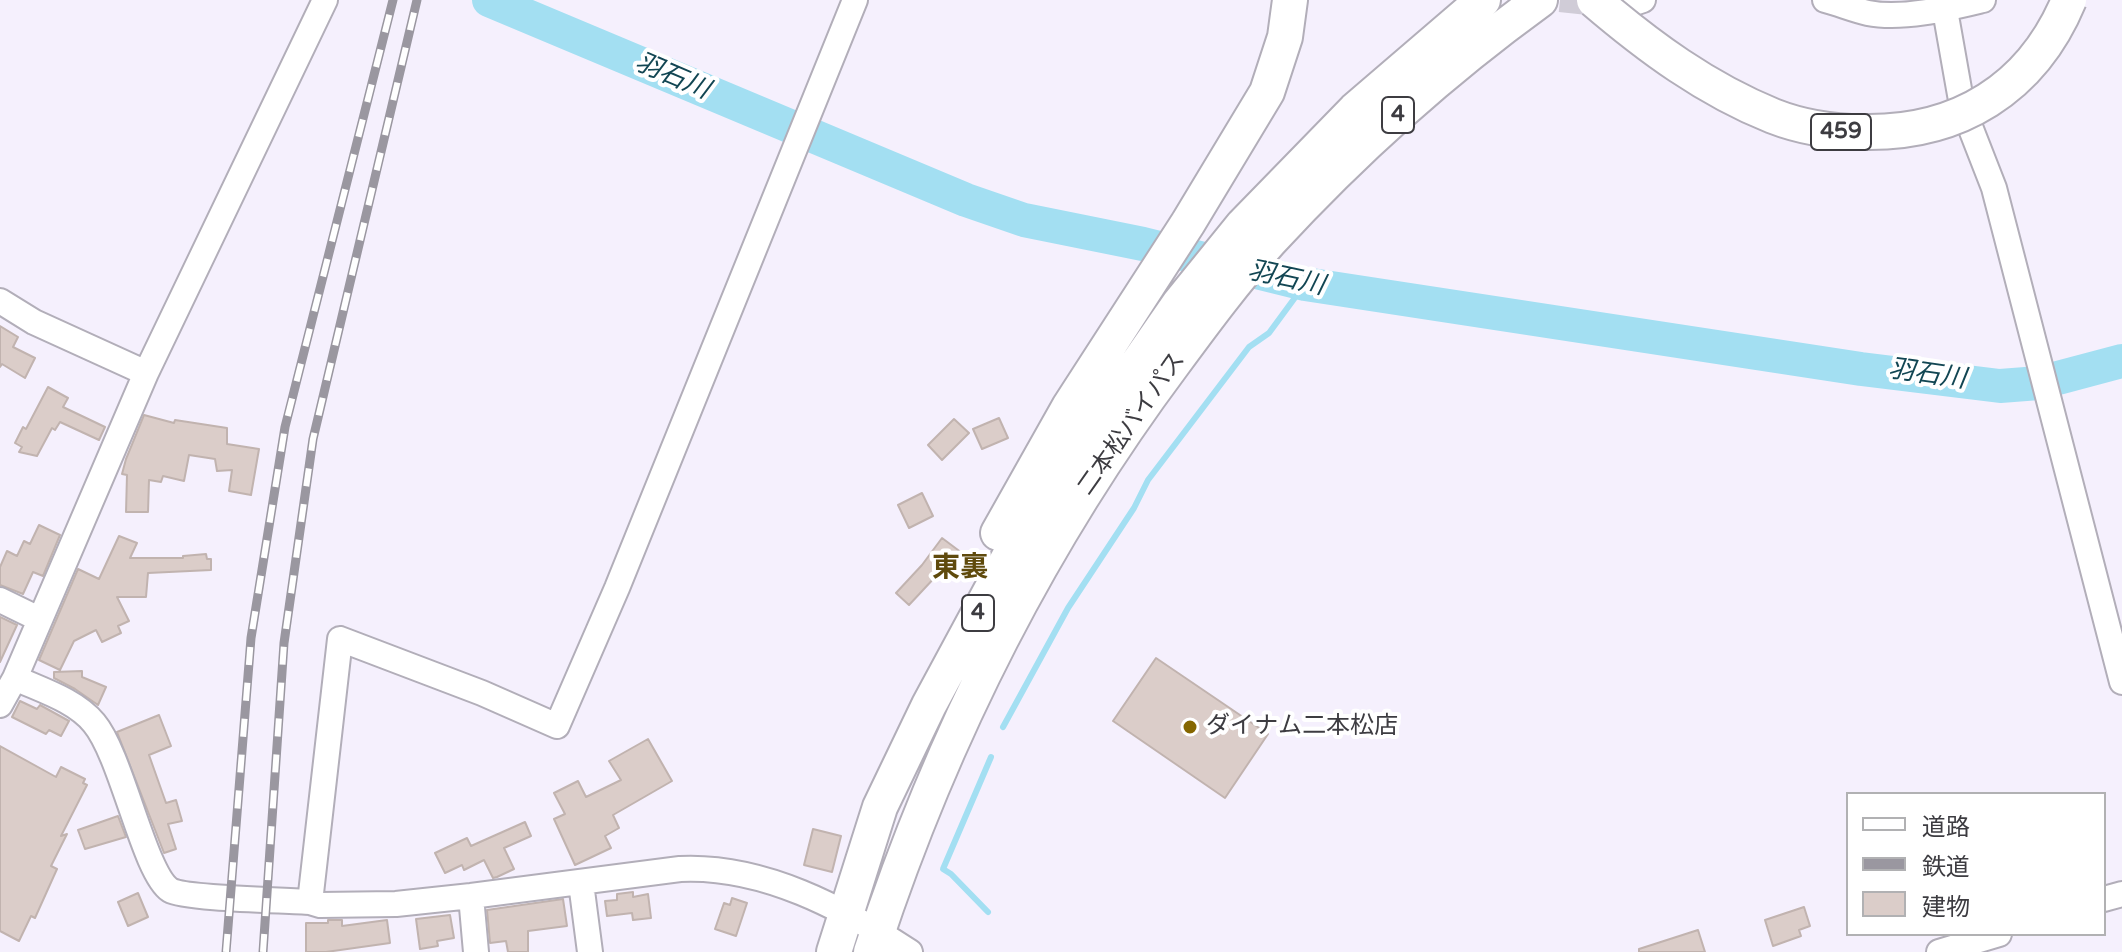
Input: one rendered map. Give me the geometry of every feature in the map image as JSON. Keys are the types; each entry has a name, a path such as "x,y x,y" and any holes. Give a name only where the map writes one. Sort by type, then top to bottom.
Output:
{"highway":[{"path":"880,807 901,743 990,547 1069,407 1188,223 1267,92 1285,37 1290,0"},
{"name":"二本松バイパス","path":"875,942 896,875 938,773 1006,628 1070,514 1126,427 1215,308 1256,234 1355,110 1483,0"},
{"name":"二本松バイパス","path":"834,952 880,807 929,705 1017,542 1179,304 1256,234 1330,179 1393,119 1540,0"},
{"name":"459","path":"1594,0 1697,79 1759,110 1800,125 1836,132 1874,133 1943,122 1993,97 2020,76 2036,58 2051,38 2069,0"},
{"path":"1632,1 1702,62 1756,90 1819,112 1883,118 1938,107 1979,89 2025,44 2046,0"}],"street":[{"path":"0,705 15,678 146,373 325,0"},
{"path":"310,902 340,639 482,693 557,726 617,588 855,0"},
{"path":"1825,0 1886,15 1945,10 1983,0"},
{"path":"1945,10 1962,106 1994,188 2122,682"},
{"path":"0,301 34,322 146,373"},
{"path":"0,600 39,619"},
{"path":"15,678 68,702 94,724 126,790 154,868 168,889 179,894 320,905 396,904 680,869 718,869 763,879 845,912 875,942 910,952"},
{"path":"581,883 590,952"},
{"path":"471,896 476,952"},
{"path":"1939,952 1992,936"}],"building":[{"path":"0,326 18,337 13,347 35,358 25,378 2,364 0,367"},
{"path":"48,387 68,398 63,407 105,427 99,440 60,422 55,430 52,428 37,456 19,452 22,447 15,443"},
{"path":"144,415 174,423 175,420 227,428 227,444 259,449 251,495 229,491 232,470 217,471 215,459 189,455 184,481 163,476 161,482 149,480 148,512 126,512 127,475 122,474"},
{"path":"999,418 1008,438 982,449 973,429"},
{"path":"954,419 969,433 942,460 928,445"},
{"path":"922,493 933,516 909,528 898,505"},
{"path":"39,525 60,535 43,576 33,572 23,594 0,585 0,567 7,551 17,556 24,541 30,544"},
{"path":"119,536 137,543 130,558 183,558 206,554 207,559 211,559 211,570 148,573 146,597 117,597 129,621 118,626 121,633 102,642 96,630 74,641 60,670 39,660 78,569 99,579"},
{"path":"942,538 962,553 943,579 937,575 909,605 896,593"},
{"path":"0,617 17,625 0,662"},
{"name":"ダイナム二本松店","path":"1156,658 1268,734 1225,798 1113,721"},
{"path":"82,671 82,677 106,687 98,705 54,678 54,672"},
{"path":"20,701 37,709 40,705 69,721 61,736 49,730 46,734 12,717"},
{"path":"159,715 171,746 149,755 166,803 176,800 182,821 168,824 176,849 164,853 117,732"},
{"path":"648,739 672,781 613,815 619,828 605,836 611,848 575,865 554,819 565,814 554,793 578,781 586,797 621,780 609,761"},
{"path":"0,746 56,777 61,767 85,779 83,783 87,785 61,836 67,834 51,866 57,869 35,918 31,916 19,941 0,931"},
{"path":"118,816 126,837 85,849 78,830"},
{"path":"525,822 531,836 504,848 514,869 497,877 493,878 484,860 464,870 462,865 445,873 435,853 467,838 471,846"},
{"path":"813,829 841,836 832,872 804,865"},
{"path":"633,892 633,897 648,894 651,918 633,920 632,913 607,916 605,901 617,900 617,894"},
{"path":"138,893 148,917 128,926 118,902"},
{"path":"732,898 747,903 736,936 715,929 724,903 730,905"},
{"path":"563,899 567,926 528,931 528,952 508,952 506,941 490,943 487,910"},
{"path":"1804,907 1810,926 1799,930 1801,936 1773,946 1765,920"},
{"path":"450,915 454,938 437,941 438,946 420,949 416,919"},
{"path":"328,920 342,920 342,926 387,920 390,943 306,952 306,923 328,923"},
{"path":"1698,930 1705,952 1639,952 1639,949"}],"waterway":[{"name":"羽石川","path":"489,0 966,200 1024,220 1143,244 1305,284 1861,369 2000,386 2039,383 2122,361"},
{"path":"1003,727 1068,608 1134,508 1148,480 1249,347 1269,333 1305,284"},
{"path":"988,912 943,869 991,757"}],"tunnel":[{"path":"1560,0 1608,5"}],"railway":[{"path":"226,952 251,638 285,427 393,0"},
{"path":"263,952 284,643 313,439 417,0"}],"place":[{"name":"ダイナム二本松店","path":"1190,727"}],"district":[{"name":"東裏","path":"960,569"}]}
